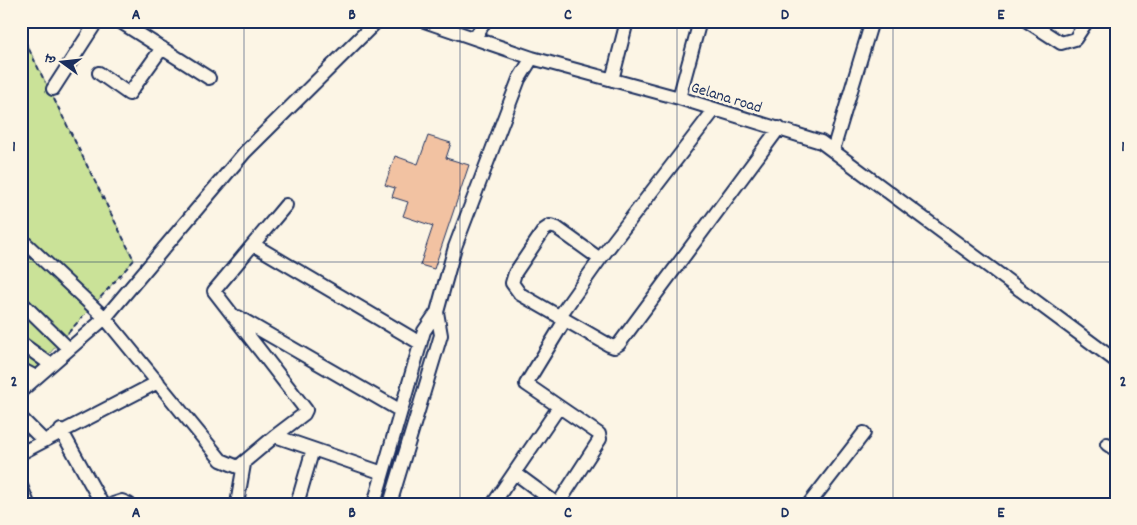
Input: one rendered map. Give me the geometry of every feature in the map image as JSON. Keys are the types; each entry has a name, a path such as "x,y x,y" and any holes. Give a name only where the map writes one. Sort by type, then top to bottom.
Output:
{"street":[{"path":"50,89 97,21"},
{"path":"119,21 209,78"},
{"path":"21,391 68,348 105,318 245,152 377,21"},
{"name":"Gelana road","path":"424,21 532,58 679,98 811,138 834,150 1116,361"},
{"path":"475,38 485,21"},
{"path":"612,80 627,21"},
{"path":"679,98 700,21"},
{"path":"834,150 872,21"},
{"path":"1027,21 1061,43 1075,39 1087,21"},
{"path":"99,73 129,94 162,48"},
{"path":"393,502 441,335 438,312 455,248 519,79 532,58"},
{"path":"515,473 557,504 600,439 600,434 526,384 562,318 600,259 715,109"},
{"path":"600,259 557,228 550,226 544,230 515,272 512,283 520,294 614,347 619,344 779,128"},
{"path":"21,239 105,318 221,460 238,467 304,414 306,410 214,291 286,205"},
{"path":"254,245 420,344"},
{"path":"21,302 68,348"},
{"path":"374,504 420,344 429,320 438,312"},
{"path":"233,314 401,410"},
{"path":"21,343 50,364"},
{"path":"21,369 36,377"},
{"path":"21,452 158,382"},
{"path":"493,504 559,407"},
{"path":"21,418 43,440"},
{"path":"62,430 102,504"},
{"path":"809,504 864,433"},
{"path":"275,436 383,473"},
{"path":"297,504 313,449"},
{"path":"237,504 244,464"},
{"path":"21,486 28,504"},
{"path":"113,504 122,501 129,504"}],"path":[{"path":"21,33 134,260 94,304"},
{"path":"68,334 87,312"}],"green space":[{"path":"21,33 134,260 21,385"}],"building":[{"path":"428,136 451,143 446,158 469,165 434,269 420,265 433,226 403,216 408,202 392,197 395,188 385,185 395,156 418,164"}]}
